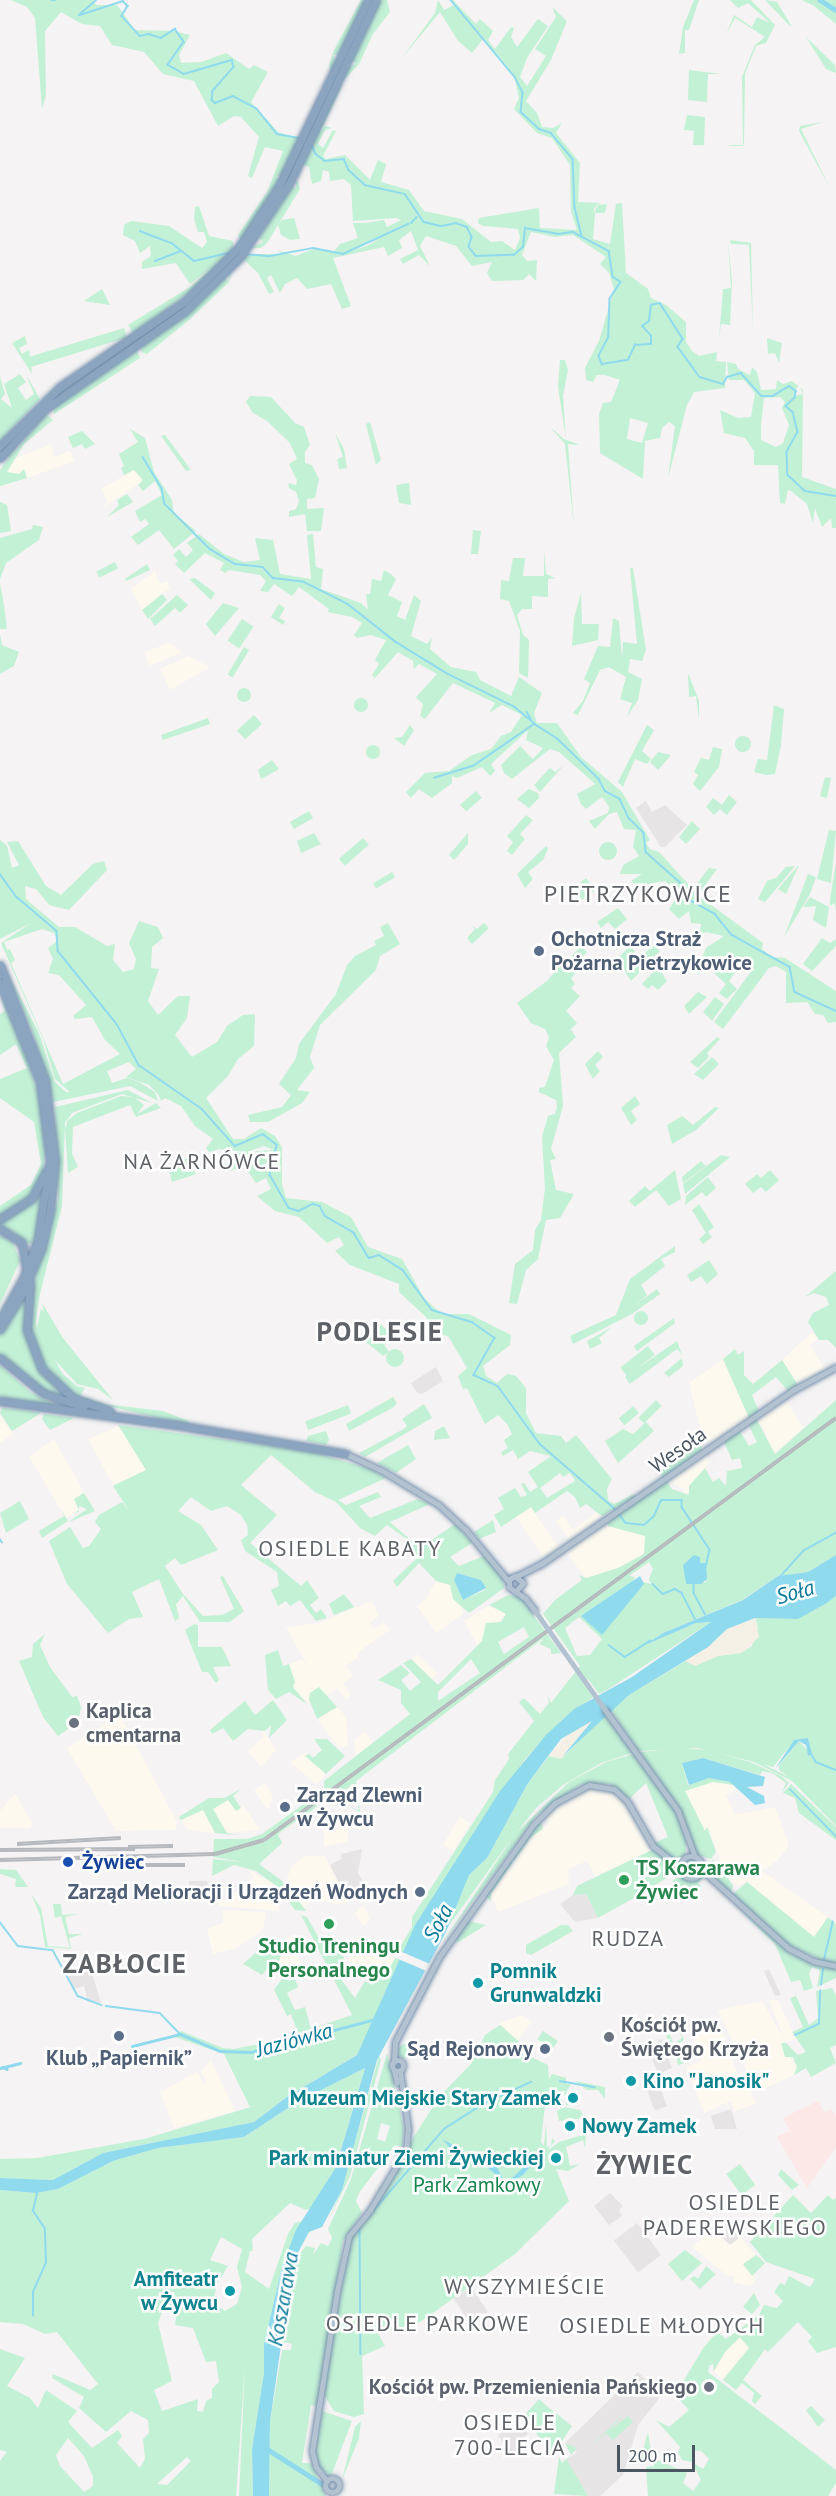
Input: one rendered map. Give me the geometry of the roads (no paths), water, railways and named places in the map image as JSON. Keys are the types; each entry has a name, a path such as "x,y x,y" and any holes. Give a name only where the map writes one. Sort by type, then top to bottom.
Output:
{"highway":[{"path":"345,58 368,0"},
{"path":"0,458 64,393 167,325 220,275 251,238 287,180 345,58 376,0"},
{"path":"0,446 60,387 170,313 220,275"},
{"path":"0,965 40,1061 54,1125 52,1203 33,1270 26,1322 38,1361 64,1392 110,1412"},
{"path":"0,984 38,1076 50,1153 43,1220 24,1277 0,1320"},
{"path":"0,1219 37,1192 50,1153"},
{"path":"0,1229 14,1235 24,1246 24,1277"},
{"path":"0,1329 33,1270"},
{"path":"0,1360 27,1383 52,1398 177,1425 346,1454"},
{"path":"0,1360 41,1396 86,1412"},
{"path":"0,1401 177,1425"}],"main road":[{"name":"Wesoła","path":"508,1581 541,1564 795,1389 836,1367"},
{"path":"346,1454 381,1470 430,1499 493,1559 516,1576 522,1584 525,1598"},
{"path":"493,1559 508,1581 509,1587 525,1598 535,1611 678,1811 702,1870 792,1950 836,1966"},
{"name":"Wesoła","path":"516,1590 541,1564"},
{"path":"333,2494 312,2457 321,2386 346,2244 405,2150 407,2130 394,2051 444,1949 533,1825 555,1803 590,1785 614,1789 627,1801 653,1846 679,1866 685,1877 698,1876 711,1880"},
{"path":"679,1866 689,1840"},
{"path":"665,1857 695,1857"},
{"path":"698,1876 702,1870"},
{"path":"396,2061 403,2064 397,2071"},
{"path":"327,2481 338,2481 333,2494"}],"water":[{"path":"694,1555 700,1557 700,1563 706,1563 707,1579 701,1584 686,1584 683,1565"},
{"path":"836,1555 836,1596 825,1604 798,1619 755,1618 727,1629 708,1647 629,1695 563,1756 592,1721 561,1739 528,1783 487,1858 469,1875 446,1932 377,2060 342,2190 322,2227 309,2232 293,2262 270,2422 269,2496 253,2496 252,2449 264,2373 264,2344 282,2267 296,2230 336,2167 365,2068 297,2102 244,2137 158,2148 113,2161 58,2189 36,2193 0,2190 0,2178 53,2180 103,2153 254,2122 287,2097 357,2055 415,1925 500,1791 546,1735 574,1709 632,1677 711,1622 696,1623 645,1645 663,1633 743,1600 778,1576 808,1572"},
{"path":"457,1573 481,1580 486,1588 463,1600 454,1580"},
{"path":"640,1576 644,1584 602,1635 581,1616"},
{"path":"808,1738 812,1754 808,1756 806,1745 799,1741 775,1769 794,1740"},
{"path":"703,1758 765,1777 763,1786 747,1787 764,1796 765,1803 755,1805 730,1782 709,1778 689,1785 682,1763"},
{"path":"442,2139 484,2162 504,2155 535,2158 540,2147 541,2154 523,2175 507,2184 488,2168 451,2149","holes":["510,2156 524,2157 527,2164 511,2179 503,2179 496,2165"]}],"waterway":[{"path":"97,0 80,15 123,1 128,6 122,16 140,36 149,34 161,38 175,29 184,42 168,65 184,74 232,60 234,67 213,91 212,100 215,103 233,96 257,109 277,134 299,138"},
{"path":"451,0 515,77 523,93 521,112 539,129 551,133 573,159 575,208 582,237"},
{"path":"820,0 836,10"},
{"path":"311,143 316,154 325,161 344,159 349,170 365,185 405,194 424,222 442,226 456,223 467,227 472,237 469,247 476,256 514,255 523,247 525,228 558,234 573,232 609,251 613,277 621,282 610,299 609,337 599,356 602,364 628,360 635,345 651,344 651,336 642,326 649,321 651,305 660,303 683,339 678,347 700,377 723,384 727,377 741,373 762,396 773,396 789,386 796,391 795,398 786,406 793,412 798,432 787,452 788,475 805,491 836,496"},
{"path":"411,223 417,217"},
{"path":"245,254 270,256 313,248 343,254 408,224"},
{"path":"140,231 172,243 194,261 229,253"},
{"path":"155,261 181,251"},
{"path":"143,457 162,489 165,504 210,549 235,564 263,567 273,578 304,582 348,604 396,642 448,674 515,707 535,724 474,766 435,778"},
{"path":"527,712 531,719"},
{"path":"536,725 557,738 599,779 605,791 620,799 629,818 644,833 646,852 684,886 688,899 715,914 732,935 790,967 795,992 836,1011"},
{"path":"0,874 17,897 57,931 58,951 117,1024 139,1065 202,1109 235,1146 263,1134 277,1145 270,1175 289,1208 299,1211 313,1204 320,1206 325,1216 354,1233 369,1258 379,1255 403,1270 432,1310 472,1322 495,1338 474,1375 498,1386 540,1444 615,1509"},
{"path":"620,1515 626,1523 644,1525 654,1516 661,1500 682,1500 682,1507 710,1550 706,1567"},
{"name":"Soła","path":"779,1578 803,1551 836,1533"},
{"path":"694,1583 694,1593 705,1614"},
{"path":"653,1584 663,1594 675,1589 682,1593 695,1619"},
{"path":"609,1645 625,1657 650,1641"},
{"path":"811,1753 816,1762 836,1770"},
{"path":"790,1789 836,1836"},
{"path":"0,1922 18,1946 53,1950 78,1996 101,2005"},
{"path":"824,1960 833,1922"},
{"path":"821,1985 823,1969"},
{"path":"795,2035 819,2024 820,1991"},
{"path":"106,2006 160,2013 180,2034"},
{"name":"Jaziówka","path":"132,2046 180,2034 220,2051 251,2052 375,2019"},
{"name":"Jaziówka","path":"0,2068 20,2063"},
{"name":"Jaziówka","path":"2,2067 7,2069"},
{"path":"560,2081 594,2087"},
{"path":"381,2202 444,2129 483,2104 531,2082"},
{"path":"33,2316 33,2292 46,2263 45,2229 33,2211 37,2193"},
{"path":"363,2222 380,2203"},
{"path":"360,2226 361,2354"},
{"path":"264,2447 322,2484"}],"railway":[{"path":"0,1860 215,1854 264,1840 836,1418"},
{"path":"17,1844 121,1838"},
{"path":"128,1847 173,1846"},
{"path":"0,1850 135,1849"},
{"path":"113,1865 185,1865"}],"place":[{"name":"Ochotnicza Straż Pożarna Pietrzykowice","path":"539,951"},
{"name":"Kaplica cmentarna","path":"74,1723"},
{"name":"Zarząd Zlewni w Żywcu","path":"285,1807"},
{"name":"Żywiec","path":"68,1862"},
{"name":"TS Koszarawa Żywiec","path":"624,1880"},
{"name":"Zarząd Melioracji i Urządzeń Wodnych","path":"420,1892"},
{"name":"Studio Treningu Personalnego","path":"329,1924"},
{"name":"Pomnik Grunwaldzki","path":"478,1983"},
{"name":"Klub „Papiernik”","path":"119,2036"},
{"name":"Kościół pw. Świętego Krzyża","path":"609,2037"},
{"name":"Sąd Rejonowy","path":"545,2049"},
{"name":"Kino \"Janosik\"","path":"631,2081"},
{"name":"Muzeum Miejskie Stary Zamek","path":"573,2098"},
{"name":"Nowy Zamek","path":"570,2126"},
{"name":"Park miniatur Ziemi Żywieckiej","path":"556,2158"},
{"name":"Amfiteatr w Żywcu","path":"230,2291"},
{"name":"Kościół pw. Przemienienia Pańskiego","path":"709,2387"}],"district":[{"name":"PIETRZYKOWICE","path":"638,894"},
{"name":"NA ŻARNÓWCE","path":"202,1162"},
{"name":"PODLESIE","path":"380,1332"},
{"name":"OSIEDLE KABATY","path":"350,1549"},
{"name":"RUDZA","path":"628,1939"},
{"name":"ZABŁOCIE","path":"125,1964"},
{"name":"ŻYWIEC","path":"645,2165"},
{"name":"OSIEDLE PADEREWSKIEGO","path":"735,2214"},
{"name":"WYSZYMIEŚCIE","path":"525,2287"},
{"name":"OSIEDLE PARKOWE","path":"428,2324"},
{"name":"OSIEDLE MŁODYCH","path":"662,2326"},
{"name":"OSIEDLE 700-LECIA","path":"510,2434"}],"park label":[{"name":"Park Zamkowy","path":"477,2185"}],"water label":[{"name":"Koszarawa","path":"283,2299"}]}
